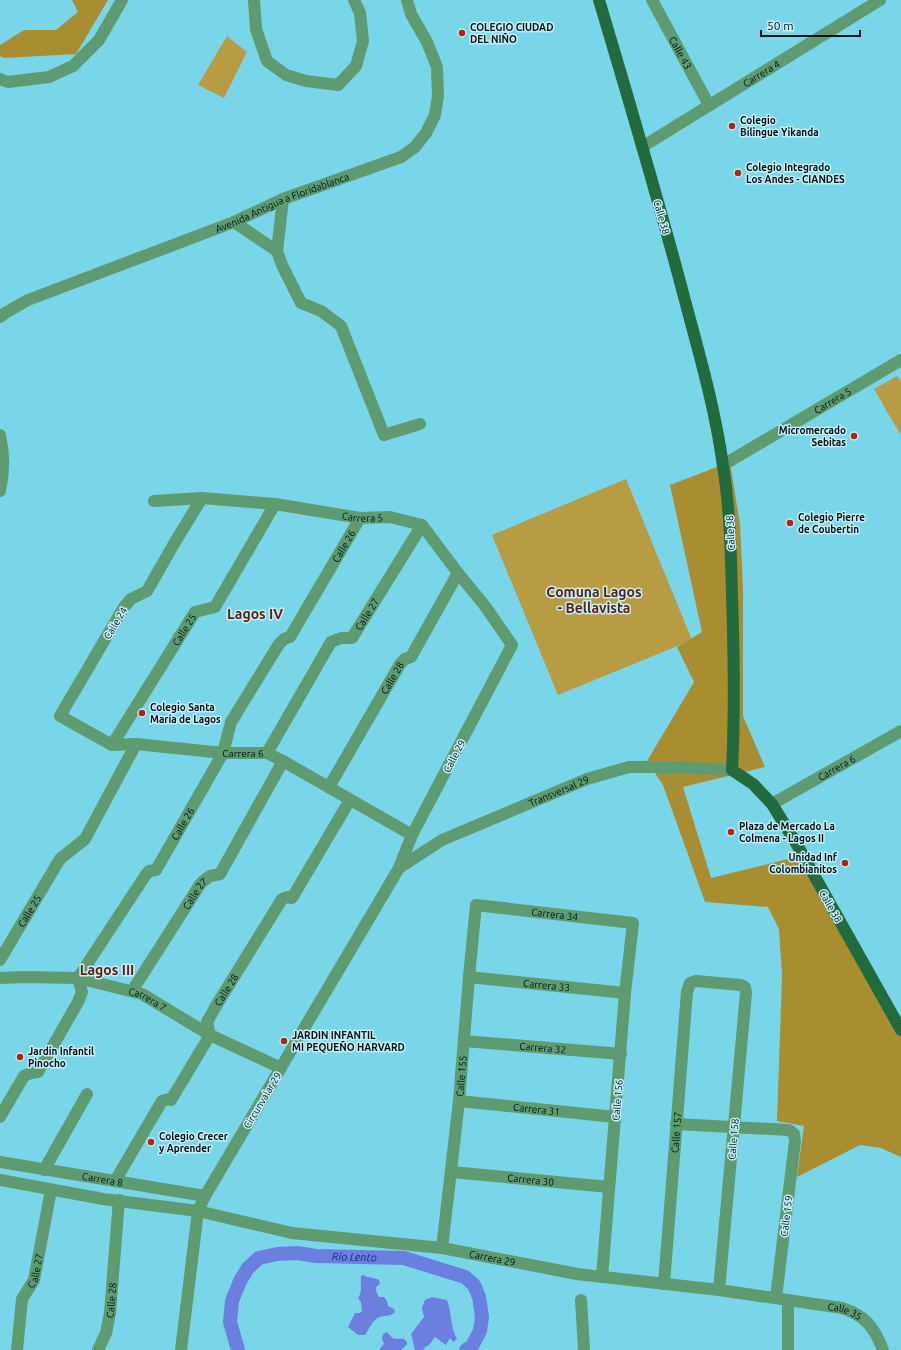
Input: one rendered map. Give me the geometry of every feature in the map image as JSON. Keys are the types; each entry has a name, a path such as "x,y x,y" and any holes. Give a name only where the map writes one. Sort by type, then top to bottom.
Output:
{"main road":[{"name":"Calle 38","path":"599,0 642,147 705,376 723,465 730,521 733,618 734,727 732,770 753,784 772,804 901,1030"}],"street":[{"path":"0,79 8,82 49,77 73,66 99,40 122,0"},
{"path":"254,0 256,29 267,61 286,75 306,82 338,85 356,66 363,41 360,13 354,0"},
{"name":"Avenida Antigua a Floridablanca","path":"0,317 28,300 234,222 283,199 401,157 415,147 426,133 435,115 438,96 437,67 427,42 411,14 406,0"},
{"name":"Calle 43","path":"652,0 709,105"},
{"name":"Carrera 4","path":"642,147 880,0"},
{"path":"283,199 277,251 282,265 301,303 321,311 340,326 384,435 420,424"},
{"path":"234,222 277,251"},
{"name":"Carrera 5","path":"723,465 901,360"},
{"path":"0,435 3,446 2,482 0,491"},
{"name":"Carrera 5","path":"154,501 202,498 275,504 360,518 390,517 422,525"},
{"name":"Calle 24","path":"112,745 60,716 124,608 131,599 147,591 202,498"},
{"name":"Calle 25","path":"112,745 195,612 215,607 275,504"},
{"name":"Calle 26","path":"78,978 145,876 149,871 156,870 223,753 231,722 279,644 284,639 290,637 360,518"},
{"path":"422,525 458,573"},
{"name":"Calle 27","path":"267,753 332,642 341,638 352,638 422,525"},
{"name":"Calle 29","path":"399,868 412,835 512,645 485,606 458,573"},
{"name":"Calle 28","path":"329,787 400,664 405,659 411,657 458,573"},
{"name":"Carrera 6","path":"772,804 901,731"},
{"name":"Calle 25","path":"0,960 60,859 85,839 136,744"},
{"name":"Carrera 6","path":"112,745 136,744 223,753 267,753 283,760 412,835"},
{"name":"Calle 27","path":"132,991 201,882 210,876 220,874 283,760"},
{"name":"Transversal 29","path":"399,868 442,840 587,778 629,767 673,767 732,770"},
{"name":"Calle 28","path":"210,1035 207,1022 216,1006 282,899 287,897 292,898 350,800"},
{"name":"Circunvalar 29","path":"181,1350 198,1211 205,1196 399,868"},
{"name":"Carrera 34","path":"476,905 633,923"},
{"name":"Calle 155","path":"442,1248 452,1172 476,905"},
{"name":"Calle 156","path":"602,1277 625,993 633,923"},
{"name":"Carrera 33","path":"469,977 625,993"},
{"name":"Carrera 7","path":"0,978 78,978 142,994 210,1035 281,1068"},
{"path":"0,1117 24,1076 38,1072 62,1032 82,992 78,978"},
{"name":"Calle 158","path":"690,983 696,981 741,985 745,987 746,993 719,1290"},
{"name":"Calle 157","path":"664,1284 687,992 690,983"},
{"path":"116,1181 162,1101 169,1099 171,1100 210,1035"},
{"name":"Carrera 32","path":"464,1041 621,1054"},
{"path":"44,1170 87,1094"},
{"name":"Carrera 31","path":"459,1101 615,1117"},
{"path":"676,1124 734,1127"},
{"name":"Calle 159","path":"734,1127 789,1130 794,1134 776,1298"},
{"name":"Carrera 8","path":"0,1162 205,1196"},
{"name":"Carrera 30","path":"452,1172 609,1187"},
{"name":"Carrera 8","path":"0,1180 103,1199 198,1211"},
{"name":"Calle 27","path":"17,1350 22,1299 34,1280 51,1190"},
{"name":"Calle 28","path":"98,1350 106,1333 110,1313 119,1200"},
{"name":"Carrera 29","path":"198,1211 292,1233 442,1248 577,1274 719,1290 788,1300"},
{"path":"580,1300 584,1350"},
{"path":"788,1300 788,1350"},
{"name":"Calle 35","path":"788,1300 842,1308 854,1312 865,1320 877,1335 883,1350"}],"shaded area":[{"path":"72,0 108,0 76,54 4,58 0,56 0,45 24,30 56,30 78,12"},
{"path":"227,36 247,52 224,98 198,85"},
{"path":"897,376 901,382 900,434 874,389"},
{"path":"730,462 740,525 743,588 743,716 765,767 683,787 711,878 800,856 901,1021 901,1157 881,1148 860,1145 797,1177 804,1126 777,1121 782,976 779,929 768,907 705,902 663,785 647,761 694,682 677,647 702,632 670,485"},
{"path":"626,479 692,640 558,695 492,535"}],"water":[{"path":"363,1275 379,1280 380,1284 376,1287 376,1291 379,1297 384,1297 388,1306 394,1309 395,1312 392,1315 378,1318 371,1324 365,1335 358,1335 348,1327 355,1313 360,1313 362,1311 361,1302 358,1298 361,1290 361,1276"},
{"path":"432,1297 447,1300 453,1330 457,1339 453,1342 450,1338 446,1345 435,1337 423,1350 415,1350 411,1334 424,1317 422,1308 425,1300"},
{"path":"387,1332 393,1338 404,1339 407,1344 401,1350 379,1350 384,1344 382,1339 383,1334"}],"waterway":[{"name":"Río Lento","path":"238,1350 230,1322 232,1301 240,1281 248,1268 259,1258 277,1254 297,1253 316,1256 404,1258 465,1277 474,1285 479,1297 482,1317 480,1331 472,1346 466,1350"}],"place":[{"name":"COLEGIO CIUDAD DEL NIÑO","path":"462,33"},
{"name":"Colegio Bilingue Yikanda","path":"732,126"},
{"name":"Colegio Integrado Los Andes - CIANDES","path":"738,173"},
{"name":"Micromercado Sebitas","path":"854,436"},
{"name":"Colegio Pierre de Coubertin","path":"790,523"},
{"name":"Colegio Santa María de Lagos","path":"142,713"},
{"name":"Plaza de Mercado La Colmena - Lagos II","path":"731,832"},
{"name":"Unidad Inf Colombianitos","path":"845,863"},
{"name":"JARDIN INFANTIL MI PEQUEÑO HARVARD","path":"284,1041"},
{"name":"Jardín Infantil Pinocho","path":"20,1057"},
{"name":"Colegio Crecer y Aprender","path":"151,1142"}],"district":[{"name":"Comuna Lagos - Bellavista","path":"594,600"},
{"name":"Lagos IV","path":"255,614"},
{"name":"Lagos III","path":"107,970"}]}
